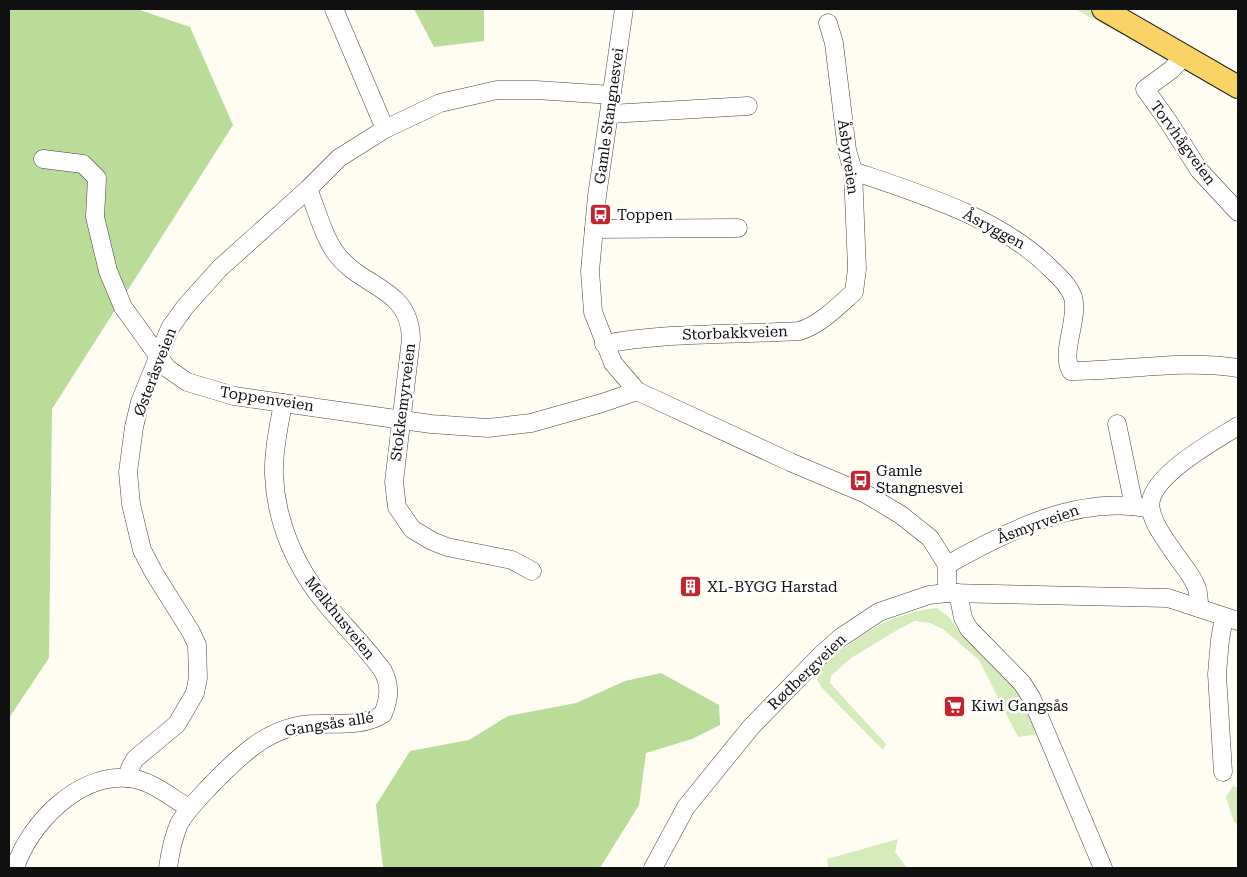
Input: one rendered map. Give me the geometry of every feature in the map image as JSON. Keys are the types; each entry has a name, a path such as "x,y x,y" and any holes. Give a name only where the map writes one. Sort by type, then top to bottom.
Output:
{"main road":[{"path":"1103,9 1238,87"}],"street":[{"path":"334,9 385,129"},
{"name":"Gamle Stangnesvei","path":"624,9 597,196 590,271 593,312 604,344 613,362 637,391 790,462 866,494 902,515 930,538 947,565"},
{"name":"Åsbyveien","path":"828,22 834,44 847,150 853,171 856,270 854,292"},
{"name":"Torvhågveien","path":"1185,55 1171,70 1145,89 1199,170 1238,212"},
{"path":"308,189 339,158 385,129 440,103 497,90 536,90 612,95"},
{"path":"610,114 748,106"},
{"name":"Toppenveien","path":"43,159 82,164 98,178 95,217 108,271 122,307 167,368 176,375 204,388 234,396 464,427 511,426 557,417 637,391"},
{"name":"Åsryggen","path":"853,171 940,202 978,219 1030,248 1060,277 1069,289 1072,297 1074,318 1068,360 1068,366 1071,371 1189,365 1218,365 1238,368"},
{"name":"Østeråsveien","path":"128,778 130,768 135,759 177,724 195,693 198,678 197,645 191,632 154,573 142,550 137,531 129,489 128,472 134,427 140,402 170,328 197,293 237,252 308,189"},
{"name":"Stokkemyrveien","path":"308,189 330,244 338,256 347,265 392,297 409,317 412,339 394,482 397,507 412,529 422,536 447,547 512,560 532,571"},
{"path":"594,229 738,228"},
{"name":"Storbakkveien","path":"604,344 672,335 799,331 809,328 854,292"},
{"name":"Melkhusveien","path":"283,403 274,475 280,517 297,560 310,584 384,671 389,694 383,714"},
{"path":"1117,424 1142,507 1159,529 1196,586 1199,608"},
{"path":"1142,507 1182,462 1238,426"},
{"name":"Åsmyrveien","path":"947,565 978,547 1059,514 1080,508 1097,506 1142,507"},
{"path":"947,565 953,593 969,629 1022,683 1031,697 1103,868"},
{"name":"Rødbergveien","path":"653,868 686,807 751,727 822,654 840,638 879,612 929,595 953,593 1168,598 1231,619"},
{"path":"1224,772 1217,674 1220,640 1231,619"},
{"name":"Gangsås allé","path":"168,868 173,841 179,825 189,808 234,762 267,736 294,726 311,723 370,721 383,714"},
{"path":"15,868 23,850 46,817 61,802 90,784 104,780 128,778 157,788 189,808"}],"green space":[{"path":"9,9 137,9 190,27 233,125 52,409 49,658 9,718"},
{"path":"414,9 484,9 484,41 434,47"},
{"path":"1075,9 1087,9 1131,33 1140,42 1136,42"},
{"path":"937,608 949,617 958,630 1018,690 1040,734 1018,737 979,660 943,629 930,623 915,621 899,629 851,658 831,676 830,683 886,744 883,750 821,687 817,671 858,638 886,622 918,611"},
{"path":"661,673 719,705 720,725 692,739 646,753 639,805 600,868 383,868 376,805 410,751 469,740 508,716 576,703 625,681"},
{"path":"1233,786 1238,788 1238,825 1234,822 1226,797"},
{"path":"898,839 895,852 907,868 828,868 827,859"}],"place":[{"name":"Toppen","path":"601,215"},
{"name":"Gamle Stangnesvei","path":"860,480"},
{"name":"XL-BYGG Harstad","path":"691,587"},
{"name":"Kiwi Gangsås","path":"955,706"}]}
